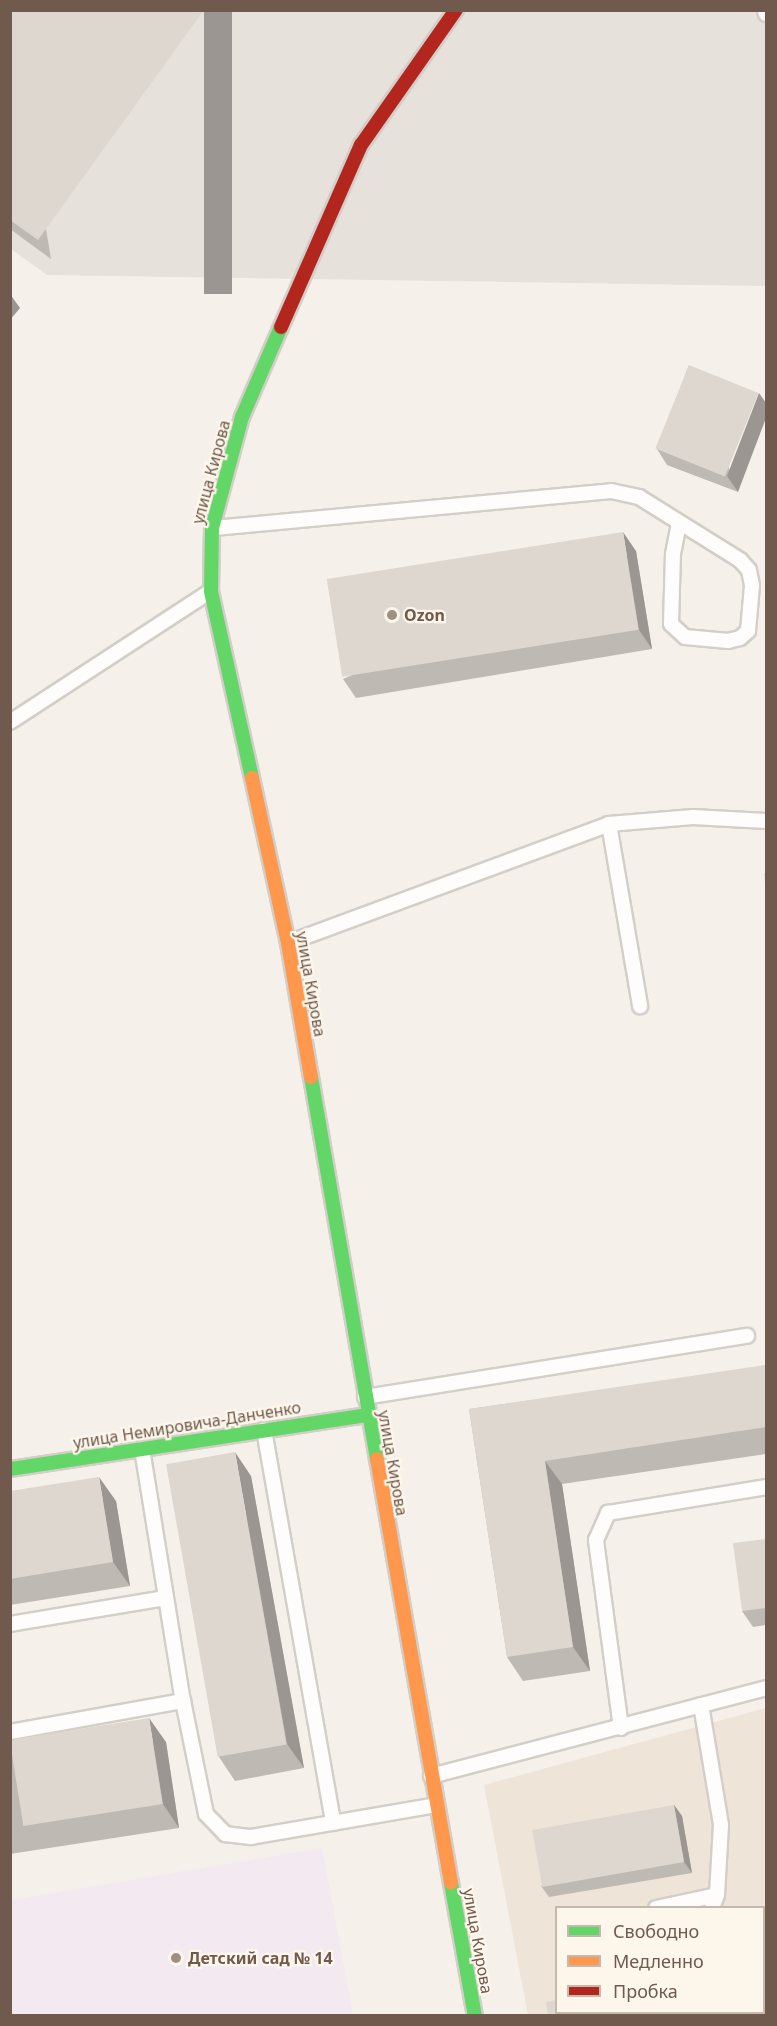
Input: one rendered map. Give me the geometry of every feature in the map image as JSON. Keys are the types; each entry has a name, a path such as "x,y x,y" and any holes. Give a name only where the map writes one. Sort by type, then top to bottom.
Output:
{"street":[{"name":"улица Кирова","path":"456,10 361,145 242,417 212,528 211,591 288,943 436,1805 475,2016"},
{"name":"улица Немировича-Данченко","path":"10,1468 368,1414"}],"lane":[{"path":"212,528 611,490 639,497 740,560 749,570 752,586 748,631 740,638 728,641 685,637 671,624 673,555 679,522"},
{"path":"10,723 211,591"},
{"path":"288,943 609,824 693,817 766,821"},
{"path":"609,824 640,1006"},
{"path":"365,1397 747,1336"},
{"path":"264,1430 333,1823"},
{"path":"142,1449 183,1701 206,1814 225,1834 251,1837 436,1805"},
{"path":"621,1728 596,1540 608,1513 766,1487"},
{"path":"10,1624 166,1598"},
{"path":"431,1776 621,1728 766,1688"},
{"path":"10,1732 183,1701"},
{"path":"673,1906 714,1901 721,1825 700,1705"}],"shaded area":[{"path":"11,11 766,11 766,286 47,275 11,249"},
{"path":"766,1708 766,2015 528,2015 484,1785"},
{"name":"Детский сад № 14","path":"322,1848 353,2015 11,2015 11,1900"}],"building":[{"path":"10,10 204,10 38,240 10,220"},
{"path":"689,365 759,393 725,477 655,448"},
{"path":"623,532 638,630 342,677 327,579"},
{"path":"765,1365 766,1427 545,1461 573,1647 507,1657 469,1409"},
{"path":"235,1452 287,1744 218,1757 166,1464"},
{"path":"99,1477 113,1562 10,1579 10,1491"},
{"path":"766,1539 766,1608 742,1611 733,1543"},
{"path":"149,1718 163,1804 23,1826 10,1740"},
{"path":"674,1805 684,1862 542,1887 532,1830"},
{"path":"555,2000 555,2014 608,2014 609,2016 548,2016 546,2002"}],"traffic: fast":[{"path":"252,778 211,591 212,528 242,417 281,327"},
{"path":"311,1077 377,1459"},
{"path":"10,1469 368,1415"},
{"path":"451,1883 475,2016"}],"traffic: slow":[{"path":"252,778 288,943 311,1077"},
{"path":"377,1459 451,1883"}],"traffic: jam":[{"path":"281,327 361,145 456,10"}],"place":[{"name":"Ozon","path":"392,615"},
{"name":"Детский сад № 14","path":"176,1958"}]}
